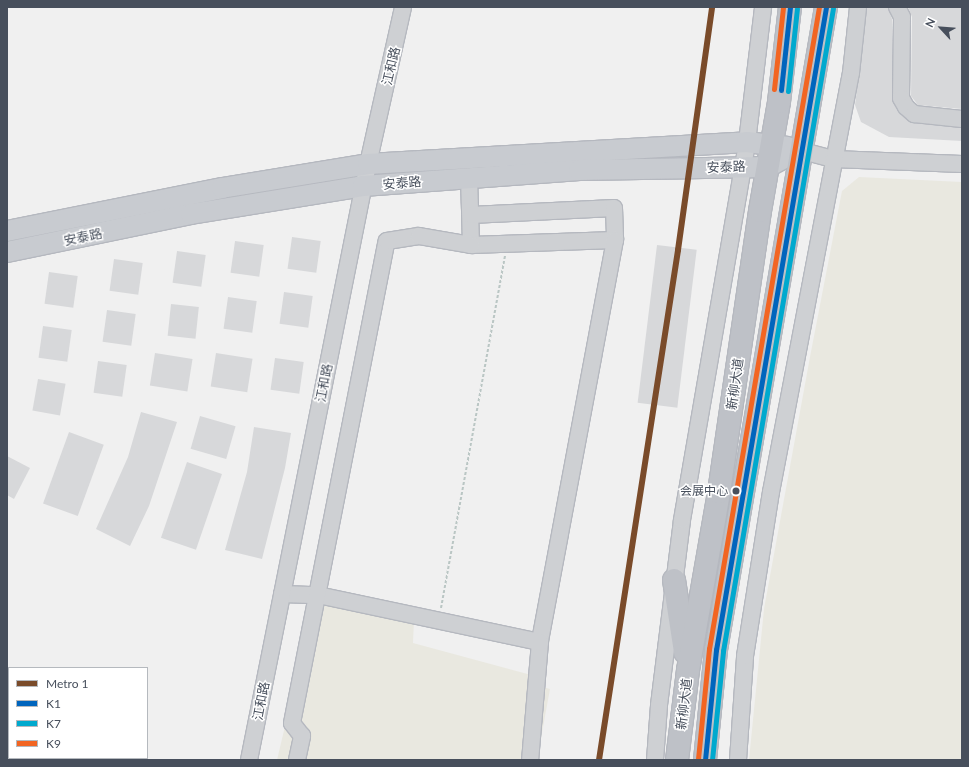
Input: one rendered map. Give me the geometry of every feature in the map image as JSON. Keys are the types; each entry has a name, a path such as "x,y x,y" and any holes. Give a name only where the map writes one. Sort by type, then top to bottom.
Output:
{"highway":[{"name":"新柳大道","path":"677,760 688,670 719,492 772,143 790,7"},
{"name":"新柳大道","path":"705,760 716,650 799,150 826,7"},
{"path":"674,580 688,670"}],"main road":[{"name":"安泰路","path":"7,231 222,188 368,164 747,142 772,143 799,150"},
{"path":"768,167 799,150"},
{"name":"安泰路","path":"7,252 191,214 363,186 579,170 742,166 768,167"}],"street":[{"name":"江和路","path":"249,760 363,186 402,7"},
{"path":"655,760 674,580 747,142 763,7"},
{"path":"738,760 745,656 760,562 833,159 851,73 858,7"},
{"path":"897,7 902,17 901,98 906,107 914,114 962,118"},
{"name":"安泰路","path":"799,150 833,159 962,164"},
{"path":"469,177 471,245"},
{"path":"470,215 614,208 615,240 540,642 530,760"},
{"path":"297,760 302,736 292,723 387,241 419,236 471,245 615,240"},
{"path":"282,594 318,595 540,642"}],"path":[{"path":"438,621 508,244"}],"shaded area":[{"path":"859,177 962,182 962,760 749,760 764,609 810,357 842,191"},
{"path":"315,599 414,620 413,643 535,676 533,684 550,689 537,760 277,760"}],"building":[{"path":"867,7 888,7 892,19 892,98 898,112 913,123 962,128 962,141 889,137 861,122 855,105"},
{"path":"908,7 962,7 962,109 918,105 911,96 912,17"},
{"path":"292,237 321,241 316,273 288,269"},
{"path":"235,241 264,245 259,277 231,273"},
{"path":"657,245 697,250 677,408 638,403"},
{"path":"177,251 206,255 201,287 173,283"},
{"path":"114,259 143,263 138,295 110,291"},
{"path":"49,272 78,276 73,308 45,304"},
{"path":"284,292 313,296 308,328 280,324"},
{"path":"228,297 257,301 252,333 224,329"},
{"path":"171,304 199,307 196,339 168,336"},
{"path":"107,310 136,314 131,346 103,342"},
{"path":"43,326 72,330 67,362 39,358"},
{"path":"155,353 193,359 187,392 150,386"},
{"path":"216,353 253,359 247,392 211,387"},
{"path":"275,358 304,362 299,394 271,390"},
{"path":"98,361 127,365 122,397 94,393"},
{"path":"38,379 66,384 60,415 32,411"},
{"path":"141,412 177,422 149,506 130,546 96,529 128,457"},
{"path":"200,416 236,426 226,459 191,449"},
{"path":"254,427 291,433 285,468 262,559 225,550 247,472"},
{"path":"69,432 104,445 78,516 43,503"},
{"path":"7,456 30,468 14,499 7,495"},
{"path":"187,462 222,474 196,550 161,538"}],"metro line":[{"name":"1","path":"599,760 678,250 712,7"}],"transit line":[{"name":"K9","path":"774,89 783,7"},
{"name":"K1","path":"781,90 790,7"},
{"name":"K9","path":"698,759 709,649 819,7"},
{"name":"K1","path":"705,760 716,650 826,7"},
{"name":"K7","path":"788,91 797,8"},
{"name":"K7","path":"712,760 723,651 833,8"}],"place":[{"name":"会展中心","path":"736,491"}]}
